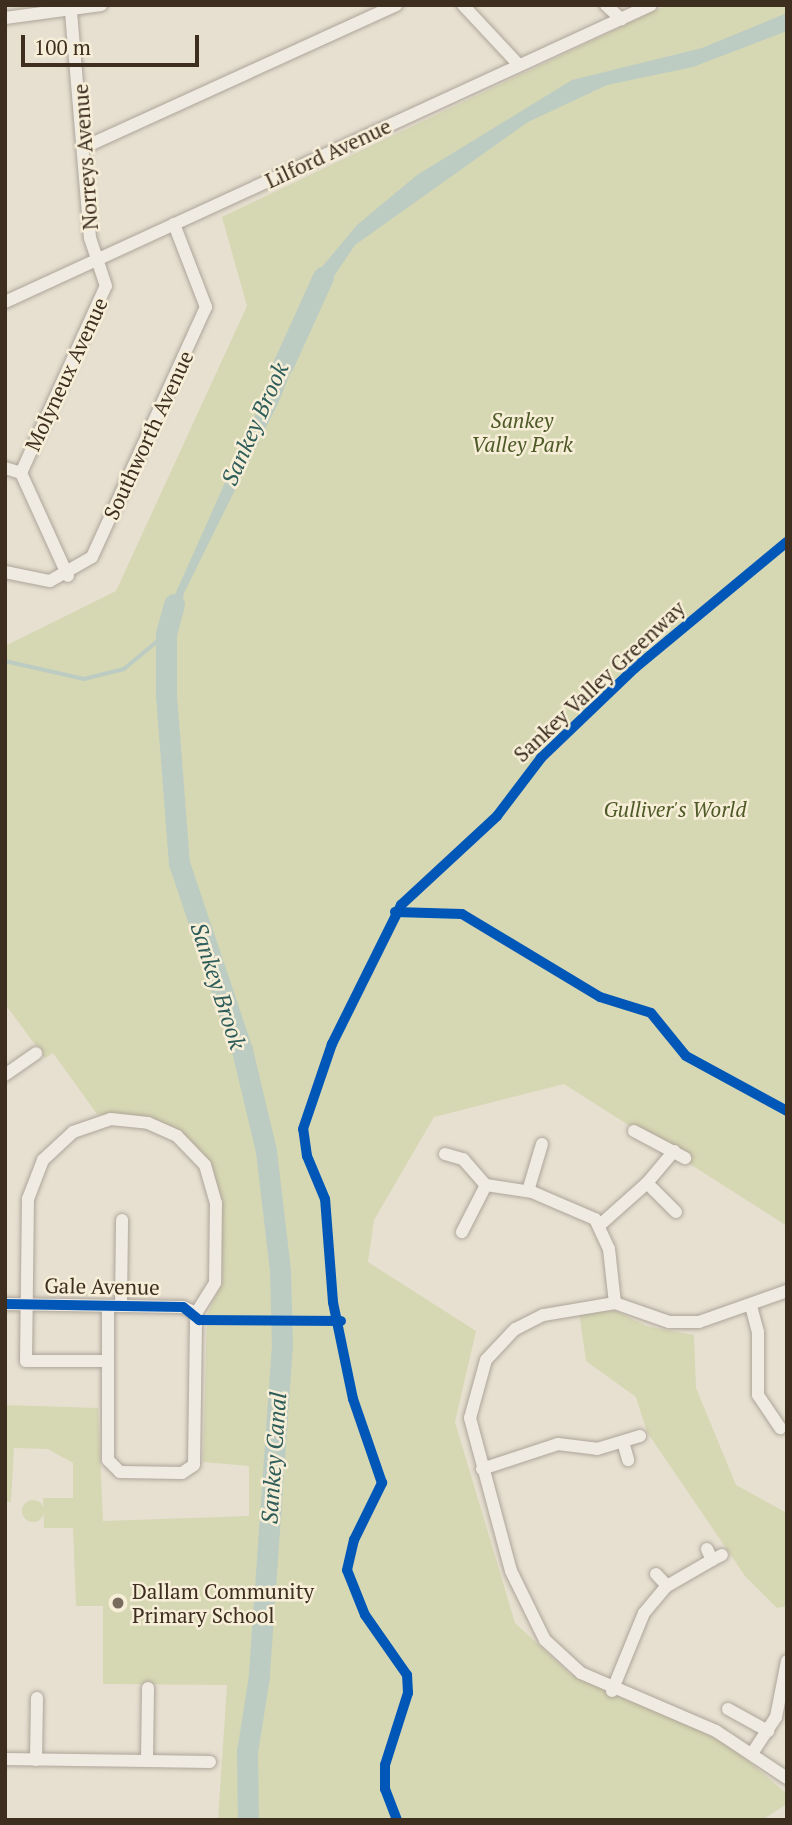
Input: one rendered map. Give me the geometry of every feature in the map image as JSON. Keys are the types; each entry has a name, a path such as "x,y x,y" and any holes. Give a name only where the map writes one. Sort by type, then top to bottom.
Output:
{"street":[{"path":"5,18 71,12 101,5"},
{"path":"87,146 396,5"},
{"path":"463,5 519,65"},
{"path":"606,5 621,19"},
{"name":"Lilford Avenue","path":"5,302 651,5"},
{"name":"Norreys Avenue","path":"71,12 87,146 90,238 98,259"},
{"name":"Southworth Avenue","path":"68,576 92,557 205,311 205,298 174,224"},
{"name":"Molyneux Avenue","path":"5,468 21,472 104,294 98,259"},
{"path":"5,572 44,581 68,576 21,472"},
{"path":"5,1076 36,1053"},
{"path":"27,1304 28,1199 36,1172 73,1132 130,1119 177,1136 210,1176 215,1283 196,1313 198,1452 189,1470 113,1468 108,1362 122,1220"},
{"path":"634,1131 685,1158"},
{"path":"528,1191 542,1144"},
{"path":"601,1224 647,1184 674,1151"},
{"path":"445,1154 463,1159 486,1185 528,1191 601,1224"},
{"path":"647,1184 676,1212"},
{"path":"462,1232 486,1185"},
{"path":"601,1224 615,1303"},
{"path":"787,1291 751,1306 682,1323 615,1303 543,1315 494,1350 477,1380 471,1414 482,1469 530,1618 563,1659 612,1690 753,1752 787,1778"},
{"name":"Gale Avenue","path":"5,1304 115,1306 196,1313"},
{"name":"Gale Avenue","path":"27,1304 26,1361 108,1362"},
{"path":"751,1306 758,1332 758,1395 781,1429"},
{"path":"482,1469 558,1444 592,1449 640,1436"},
{"path":"623,1442 628,1460"},
{"path":"612,1690 644,1613 667,1586 714,1555"},
{"path":"656,1574 667,1586"},
{"path":"753,1752 768,1731 787,1661"},
{"path":"147,1761 148,1688"},
{"path":"36,1760 37,1698"},
{"path":"727,1705 768,1731"},
{"path":"5,1759 210,1762"}],"green space":[{"name":"Sankey Valley Park","path":"667,5 787,5 787,1226 564,1084 434,1117 374,1220 368,1262 476,1331 455,1422 515,1623 570,1674 658,1708 734,1749 787,1794 787,1804 762,1820 218,1820 227,1685 103,1684 103,1606 76,1606 73,1528 44,1528 43,1498 73,1498 73,1463 48,1449 14,1448 11,1502 5,1502 5,1405 98,1408 103,1521 249,1516 249,1466 203,1462 207,1315 223,1280 220,1202 206,1158 158,1120 97,1114 53,1053 45,1058 5,1004 5,646 116,591 247,306 222,217"},
{"path":"616,1311 646,1326 694,1335 696,1388 736,1485 787,1513 787,1606 777,1608 745,1576 647,1432 636,1397 586,1361 579,1312"},
{"path":"33,1500 41,1503 44,1511 41,1519 33,1522 25,1519 22,1511 25,1503"}],"water":[{"name":"Sankey Brook","path":"787,13 787,31 693,67 607,85 528,122 355,245 320,297 280,399 184,593 176,633 160,628 321,268 357,225 417,175 572,80 702,48"}],"waterway":[{"name":"Sankey Brook","path":"283,365 323,277"},
{"name":"Sankey Canal","path":"174,604 166,634 166,695 179,863 242,1050 266,1151 280,1270 282,1344 259,1676 247,1752 248,1820"},
{"path":"5,661 84,679 124,669 166,634"}],"cycle path":[{"name":"Sankey Valley Greenway","path":"397,1820 385,1789 385,1765 408,1693 407,1675 365,1615 347,1570 354,1540 382,1483 353,1399 333,1302 325,1199 307,1156 303,1129 332,1044 401,905 497,816 541,758 635,668 787,542"},
{"path":"395,912 462,914 600,997 651,1013 686,1056 787,1111"},
{"path":"5,1304 183,1307 199,1320 341,1321"}],"place":[{"name":"Dallam Community Primary School","path":"118,1603"}],"park label":[{"name":"Gulliver's World","path":"675,809"}]}
